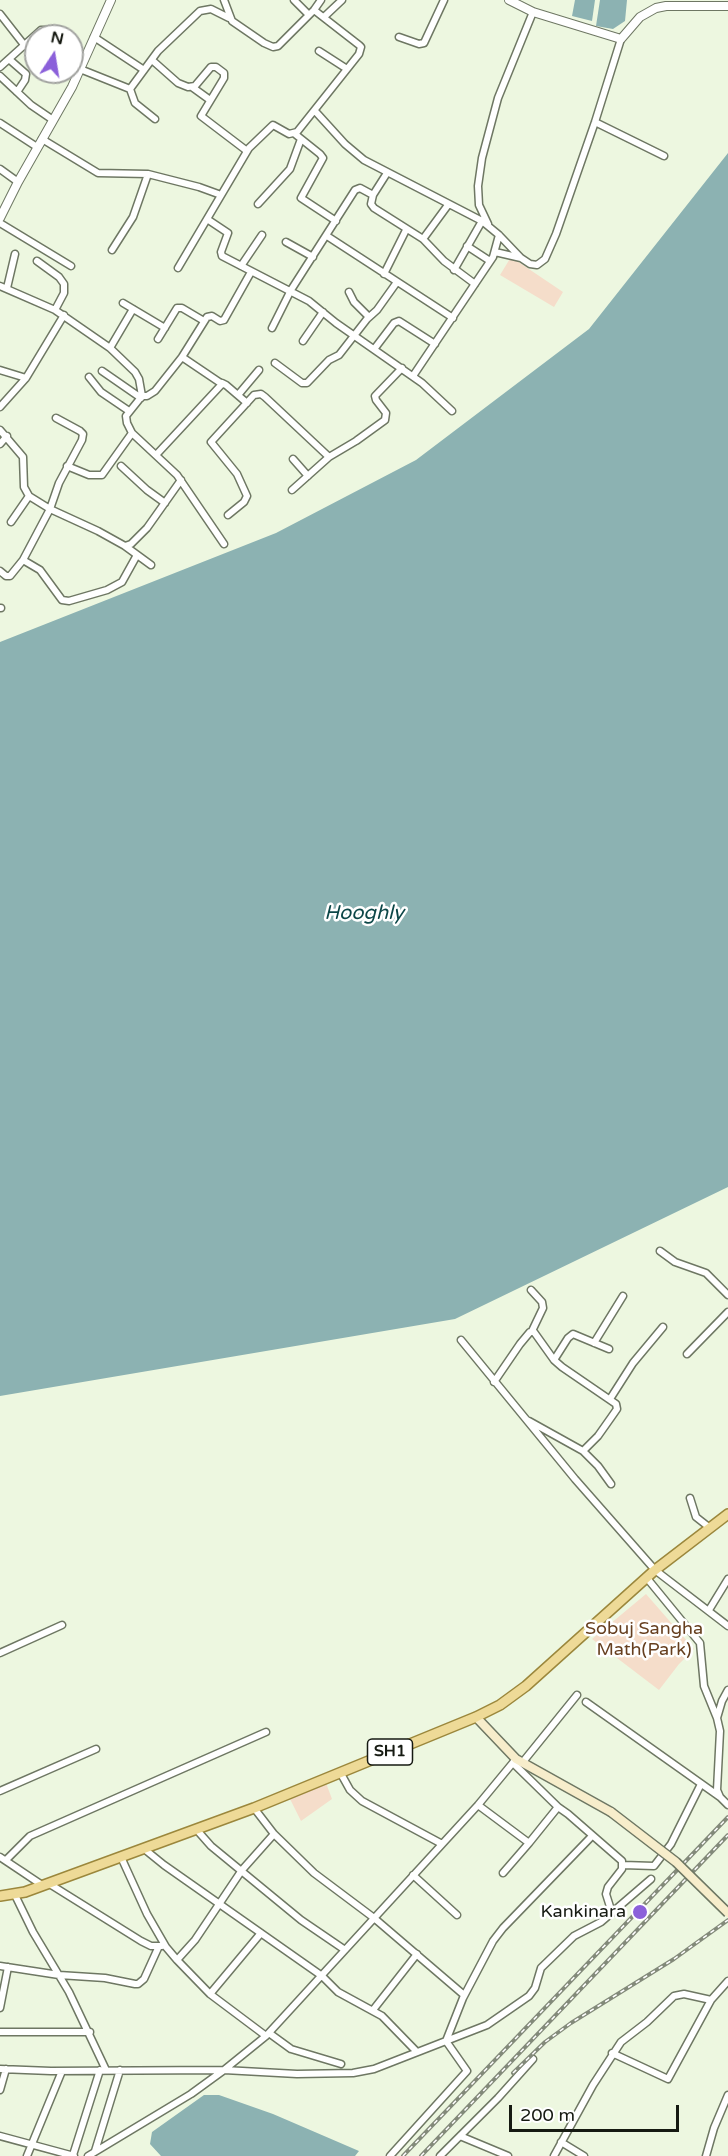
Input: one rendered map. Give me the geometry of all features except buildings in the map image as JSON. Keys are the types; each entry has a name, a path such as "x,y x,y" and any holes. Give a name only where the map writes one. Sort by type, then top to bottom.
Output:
{"main road":[{"name":"SH1","path":"0,1896 15,1895 254,1808 476,1717 526,1686 646,1577 728,1514"},
{"path":"476,1717 517,1762 611,1812 676,1862 728,1913"}],"street":[{"path":"84,59 111,0"},
{"path":"224,0 229,18"},
{"path":"294,0 311,13 324,17 361,47 359,54 295,134"},
{"path":"130,89 158,51 200,11 211,9 273,47 278,46 321,0"},
{"path":"324,17 342,0"},
{"path":"399,37 419,44 424,43 444,0"},
{"path":"509,0 533,12 621,39"},
{"path":"315,111 357,155 387,173 485,223 521,258 530,264 537,265 548,254 567,206 621,39 639,17 656,8 728,6"},
{"path":"485,223 478,196 483,158 501,87 533,12"},
{"path":"0,14 24,45"},
{"path":"94,37 144,70"},
{"path":"0,67 24,47"},
{"path":"319,51 347,69"},
{"path":"10,60 26,74 25,80 16,92"},
{"path":"152,60 178,83 192,87 210,100"},
{"path":"84,67 130,89 135,103 155,119"},
{"path":"192,87 210,68 216,67 225,76 201,113 201,117 247,151"},
{"path":"0,76 16,92 53,120"},
{"path":"0,218 72,84"},
{"path":"595,122 664,156"},
{"path":"0,123 98,173 148,174 200,187 221,195"},
{"path":"178,268 247,151 271,126 277,126 289,134 295,134 323,158 301,198 336,221"},
{"path":"258,204 290,169 301,139"},
{"path":"0,169 18,182"},
{"path":"387,173 373,195 371,204 374,208 423,239 454,270 475,284"},
{"path":"111,250 133,218 148,174"},
{"path":"272,328 291,290 356,189 373,195"},
{"path":"423,239 448,205"},
{"path":"207,219 228,232 221,254 252,272 291,290 413,376 452,411"},
{"path":"0,223 71,266"},
{"path":"454,270 485,223"},
{"path":"384,274 406,230"},
{"path":"241,266 262,235"},
{"path":"327,236 453,318"},
{"path":"413,376 490,261 500,236"},
{"path":"286,242 313,257"},
{"path":"468,246 490,261"},
{"path":"495,252 521,258"},
{"path":"0,296 15,254"},
{"path":"37,261 59,277 64,284 64,293 55,310"},
{"path":"224,544 181,480 132,433 125,419 141,397 155,391 182,357 209,316 220,321 224,320 252,272"},
{"path":"275,363 302,383 307,383 329,360 339,355 383,303 397,282"},
{"path":"3,287 64,315 110,348 135,372 139,379 141,397"},
{"path":"349,292 354,302 369,317"},
{"path":"123,303 165,328"},
{"path":"158,339 177,308 182,308 204,321"},
{"path":"110,348 133,309"},
{"path":"303,341 323,312"},
{"path":"0,407 26,378 64,315"},
{"path":"375,348 394,323 399,321 435,344"},
{"path":"182,357 226,385 247,403"},
{"path":"292,490 329,457 385,420 386,413 375,396 402,368"},
{"path":"0,370 26,378"},
{"path":"238,395 259,370"},
{"path":"102,371 141,397"},
{"path":"89,377 101,392 129,411"},
{"path":"156,454 222,384"},
{"path":"228,515 244,502 247,496 237,474 211,442 257,394 265,397 329,457"},
{"path":"1,573 10,576 23,560 50,509 67,466 82,440 82,434 56,418"},
{"path":"0,430 23,458 24,488 29,496 50,509 125,546 151,565"},
{"path":"67,466 88,475 102,476 132,433"},
{"path":"0,444 7,436"},
{"path":"293,459 308,476"},
{"path":"121,466 165,503"},
{"path":"125,546 131,544 147,528 181,480"},
{"path":"11,522 29,496"},
{"path":"23,560 40,570 62,600 69,601 107,590 122,582 137,555"},
{"path":"660,1251 675,1262 706,1274 728,1295"},
{"path":"494,1382 517,1348 532,1331 543,1308 542,1302 531,1290"},
{"path":"594,1343 623,1296"},
{"path":"687,1354 728,1312"},
{"path":"610,1399 633,1363 663,1327"},
{"path":"532,1331 554,1360 616,1404 617,1409 598,1436 583,1451"},
{"path":"554,1360 570,1335 576,1335 609,1349"},
{"path":"461,1340 494,1382 655,1570 728,1626"},
{"path":"526,1419 583,1451 611,1484"},
{"path":"690,1498 696,1517 710,1528"},
{"path":"646,1577 700,1643 704,1686 717,1719 720,1741 716,1783 720,1797"},
{"path":"709,1610 728,1579"},
{"path":"0,1653 62,1625"},
{"path":"717,1719 722,1701 728,1691"},
{"path":"88,2156 191,2094 267,2034 577,1695"},
{"path":"586,1702 728,1805"},
{"path":"162,1946 151,1946 141,1941 3,1858 30,1836 266,1732"},
{"path":"0,1791 96,1749"},
{"path":"517,1762 558,1807 623,1865 654,1866 671,1844 701,1784"},
{"path":"340,1772 350,1790 363,1801 442,1844"},
{"path":"478,1805 529,1844"},
{"path":"503,1874 558,1807"},
{"path":"254,1808 274,1834 314,1873 374,1918 464,1995"},
{"path":"196,1829 211,1846 301,1920 345,1950"},
{"path":"177,1960 195,1940 242,1870 274,1834"},
{"path":"446,2041 464,1995 498,1934 592,1836"},
{"path":"143,1848 322,1976 338,1992 382,2016 416,2051"},
{"path":"122,1857 162,1946 210,1994 291,2049 341,2064"},
{"path":"612,1913 606,1894 623,1865"},
{"path":"413,1875 457,1915"},
{"path":"0,2090 3,2069 224,2070 297,2073 360,2072 374,2069 487,2025 529,1996 535,1988 538,1972 544,1964 574,1936 597,1925 651,1879"},
{"path":"0,2136 74,2155 103,2070 90,2032 33,1932 15,1895"},
{"path":"210,1994 261,1932"},
{"path":"0,2005 4,1966 138,1984 144,1979 162,1946"},
{"path":"373,2010 417,1954"},
{"path":"612,2053 668,2079 711,2000 728,1981"},
{"path":"554,2156 612,2053 629,2034 647,2022 674,1995 684,1994 711,2000"},
{"path":"0,2032 90,2032"},
{"path":"390,2156 467,2071 446,2041"},
{"path":"440,2156 533,2059"},
{"path":"95,2151 120,2070"},
{"path":"27,2156 62,2071"},
{"path":"706,2156 714,2128 728,2095"},
{"path":"460,2136 508,2156"},
{"path":"561,2142 584,2156"}],"green space":[{"path":"511,257 563,292 554,307 500,275"},
{"name":"Sobuj Sangha Math(Park)","path":"646,1594 694,1649 659,1690 592,1639"},
{"path":"326,1783 332,1799 301,1821 289,1797"}],"water":[{"path":"575,0 595,0 592,21 572,16"},
{"path":"600,0 627,0 625,21 613,29 596,26"},
{"name":"Hooghly","path":"728,153 728,1187 455,1319 0,1396 0,642 276,533 416,460 589,329"},
{"path":"204,2095 219,2095 273,2114 359,2151 355,2156 161,2156 150,2144 152,2132"}],"railway":[{"path":"403,2156 728,1817"},
{"path":"421,2156 728,1835"},
{"path":"513,2073 545,2042 571,2023 674,1959 728,1920"}],"place":[{"name":"Kankinara","path":"640,1912"}]}
